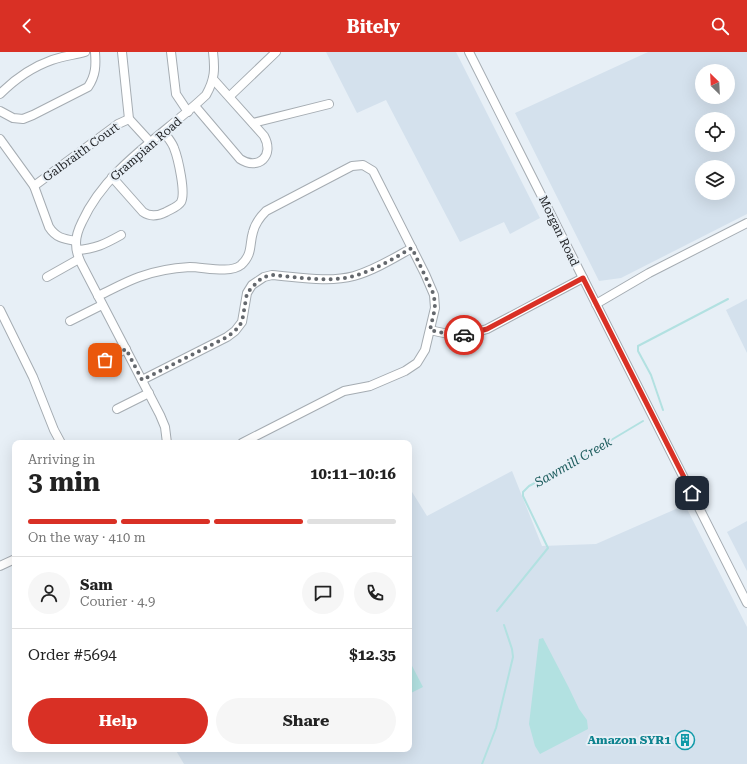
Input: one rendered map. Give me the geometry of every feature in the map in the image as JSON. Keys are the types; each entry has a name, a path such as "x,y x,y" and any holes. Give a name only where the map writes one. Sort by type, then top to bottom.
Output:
{"street":[{"path":"0,94 9,85 35,68 52,60 86,52"},
{"path":"0,111 13,118 23,119 88,86 93,79 96,70 95,52"},
{"path":"122,52 129,119 150,143"},
{"path":"171,52 176,94 188,112"},
{"name":"Grampian Road","path":"166,440 165,427 149,393 79,259 76,241 85,216 112,177 206,95 211,86 215,70 213,52"},
{"path":"230,96 276,52"},
{"name":"Morgan Road","path":"469,52 747,603"},
{"path":"195,106 240,159 254,163 261,161 266,157 269,147 268,141 254,123 213,79"},
{"path":"254,123 329,104"},
{"name":"Galbraith Court","path":"34,186 118,124 129,119"},
{"path":"112,177 143,212 148,215 152,216 162,214 177,206 180,203 183,193 174,150 164,132"},
{"path":"0,139 34,186 52,232 56,236 63,239 76,241"},
{"path":"98,296 138,277 156,272 191,267 230,270 235,269 242,264 251,251 253,232 258,221 266,211 352,166 360,165 370,168 380,183 434,295 435,308 425,350 421,358 413,366 376,384 344,391 248,440"},
{"path":"596,304 649,273 747,223"},
{"path":"77,250 92,249 121,235"},
{"path":"142,380 227,337 235,331 242,322 244,316 247,293 264,277 272,275 331,279 354,276 380,265 412,248"},
{"path":"47,277 79,259"},
{"path":"430,330 448,334 463,335 487,329 583,278"},
{"path":"70,321 102,304"},
{"path":"0,310 33,377 54,430 60,440"},
{"path":"94,365 126,349"},
{"path":"117,409 149,393"},
{"path":"0,566 12,560"}],"shaded area":[{"path":"326,52 456,52 540,218 510,234 504,222 460,242 386,100 357,113"},
{"path":"648,52 747,52 747,214 621,278 599,281 515,113"},
{"path":"747,299 747,353 726,310"},
{"path":"512,471 542,546 596,544 685,505 747,627 747,764 184,764 177,752 412,752 412,492 427,516"},
{"path":"747,521 747,571 727,532"},
{"path":"543,638 579,709 587,720 588,729 540,754 535,746 529,724 539,639"},
{"path":"412,666 423,687 412,692"}],"waterway":[{"name":"Sawmill Creek","path":"663,410 651,375 638,351 638,346 728,299"},
{"name":"Sawmill Creek","path":"497,611 548,548 523,496 523,492 529,486 566,467 643,421"},
{"name":"Sawmill Creek","path":"482,764 496,728 513,657 512,649 504,625"}],"way so far":[{"path":"105,360 126,349 142,380 227,337 235,331 242,322 244,316 247,293 252,286 264,277 272,275 331,279 354,276 380,265 412,248 434,295 435,308 430,330 448,334 464,335"}],"place":[{"name":"Amazon SYR1","path":"685,740"}],"route":[{"path":"464,335 487,329 583,278 692,493"}]}
